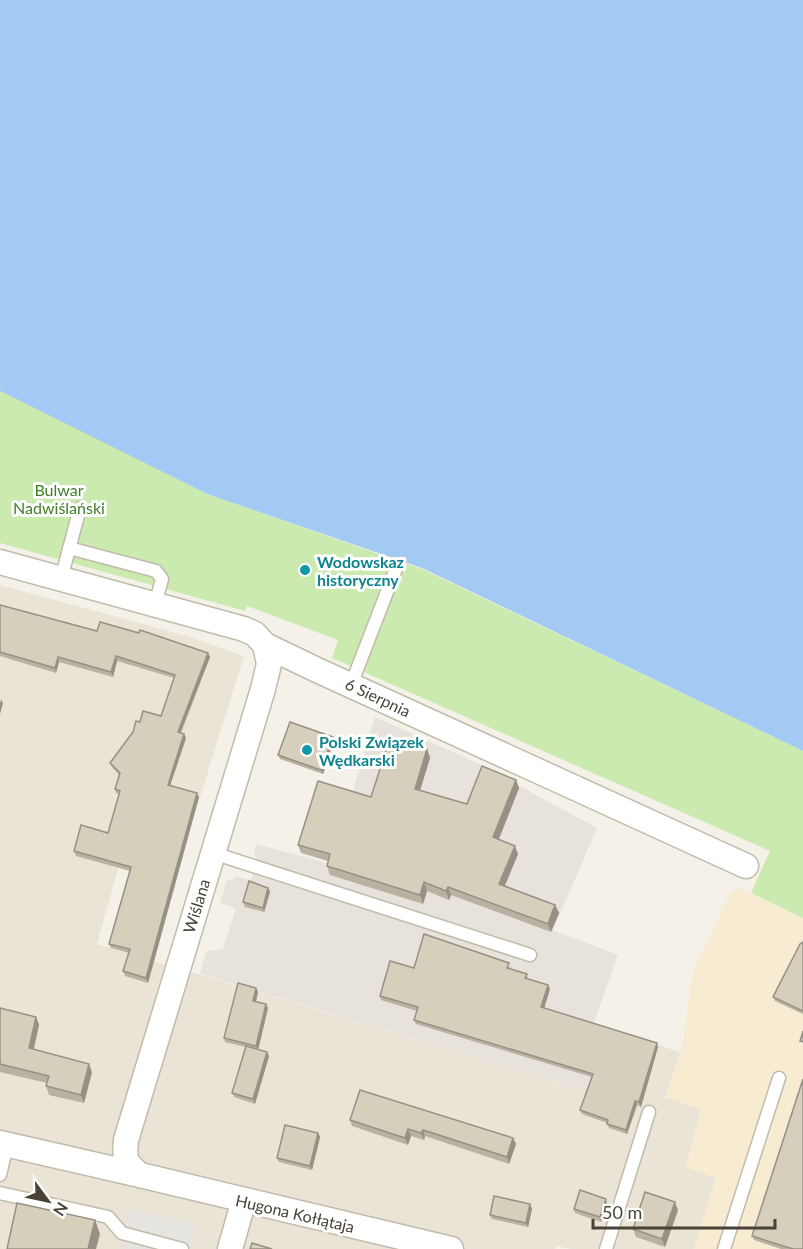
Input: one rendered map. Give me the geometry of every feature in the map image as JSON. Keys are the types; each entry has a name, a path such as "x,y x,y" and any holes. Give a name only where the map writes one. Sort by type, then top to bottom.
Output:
{"street":[{"name":"6 Sierpnia","path":"0,562 244,629 255,634 265,645 746,866"},
{"name":"Wiślana","path":"135,1171 124,1155 126,1140 263,689 269,664 265,645"},
{"name":"Hugona Kołłątaja","path":"4,1144 135,1171 244,1200 451,1249"},
{"path":"230,1249 244,1200"}],"lane":[{"path":"61,579 80,508"},
{"path":"69,548 156,571 162,579 155,605"},
{"path":"351,685 397,566"},
{"path":"213,853 530,955"},
{"path":"724,1249 779,1078"},
{"path":"606,1249 649,1112"},
{"path":"0,1175 4,1144"},
{"path":"0,1193 108,1217 122,1233 182,1249"}],"shaded area":[{"path":"0,585 187,636 244,656 193,820 136,805 97,944 641,1107 659,1045 681,1053 665,1097 701,1109 686,1167 716,1178 694,1249 571,1249 557,1246 555,1249 0,1249"},
{"path":"375,717 475,762 597,828 553,930 618,955 593,1025 659,1045 641,1107 200,974 206,951 223,949 236,908 220,903 227,880 235,879 236,876 251,880 257,858 254,853 256,844 331,864"},
{"path":"740,888 803,918 803,1249 694,1249 716,1178 686,1167 701,1110 665,1097 681,1053 693,971 730,893"},
{"path":"131,1209 197,1224 191,1249 121,1249"}],"green space":[{"name":"Bulwar Nadwiślański","path":"0,391 207,494 422,569 803,751 803,918 751,893 770,851 332,658 338,640 247,606 245,611 0,543"}],"water":[{"path":"0,0 803,0 803,751 422,568 207,494 0,391"}],"building":[{"path":"0,605 97,631 100,622 139,633 140,630 208,653 178,732 184,734 168,785 197,793 146,978 123,971 130,949 109,944 131,867 74,851 81,825 108,833 120,791 115,789 120,773 110,763 133,732 136,721 140,722 143,711 161,716 175,675 116,656 111,672 58,657 55,668 0,652"},
{"name":"Polski Związek Wędkarski","path":"290,722 333,737 321,770 278,755"},
{"path":"390,738 427,749 415,789 467,804 482,766 516,780 493,837 515,846 499,884 555,905 548,924 448,887 446,891 424,882 420,895 327,866 330,854 298,845 318,781 371,797"},
{"path":"249,881 268,888 263,908 243,902"},
{"path":"424,934 509,963 507,968 527,974 525,978 548,985 541,1007 657,1043 639,1102 635,1101 626,1130 607,1124 608,1120 580,1110 593,1074 414,1020 418,1007 380,996 390,961 414,968"},
{"path":"803,942 803,1011 773,997"},
{"path":"238,983 256,988 253,1001 266,1004 256,1046 224,1038"},
{"path":"0,1008 36,1017 29,1048 89,1064 81,1095 46,1086 49,1076 0,1064"},
{"path":"246,1046 267,1052 253,1099 232,1093"},
{"path":"803,1079 803,1249 793,1249 752,1236"},
{"path":"360,1090 513,1138 507,1157 423,1130 421,1133 408,1129 405,1138 350,1120"},
{"path":"285,1125 318,1133 310,1166 277,1158"},
{"path":"580,1190 606,1199 600,1217 574,1209"},
{"path":"645,1192 675,1202 662,1239 633,1229"},
{"path":"494,1196 530,1204 526,1223 490,1215"},
{"path":"17,1203 95,1220 88,1249 7,1249"},
{"path":"252,1243 272,1249 250,1249"}],"place":[{"name":"Wodowskaz historyczny","path":"305,570"},
{"name":"Polski Związek Wędkarski","path":"307,750"}]}
